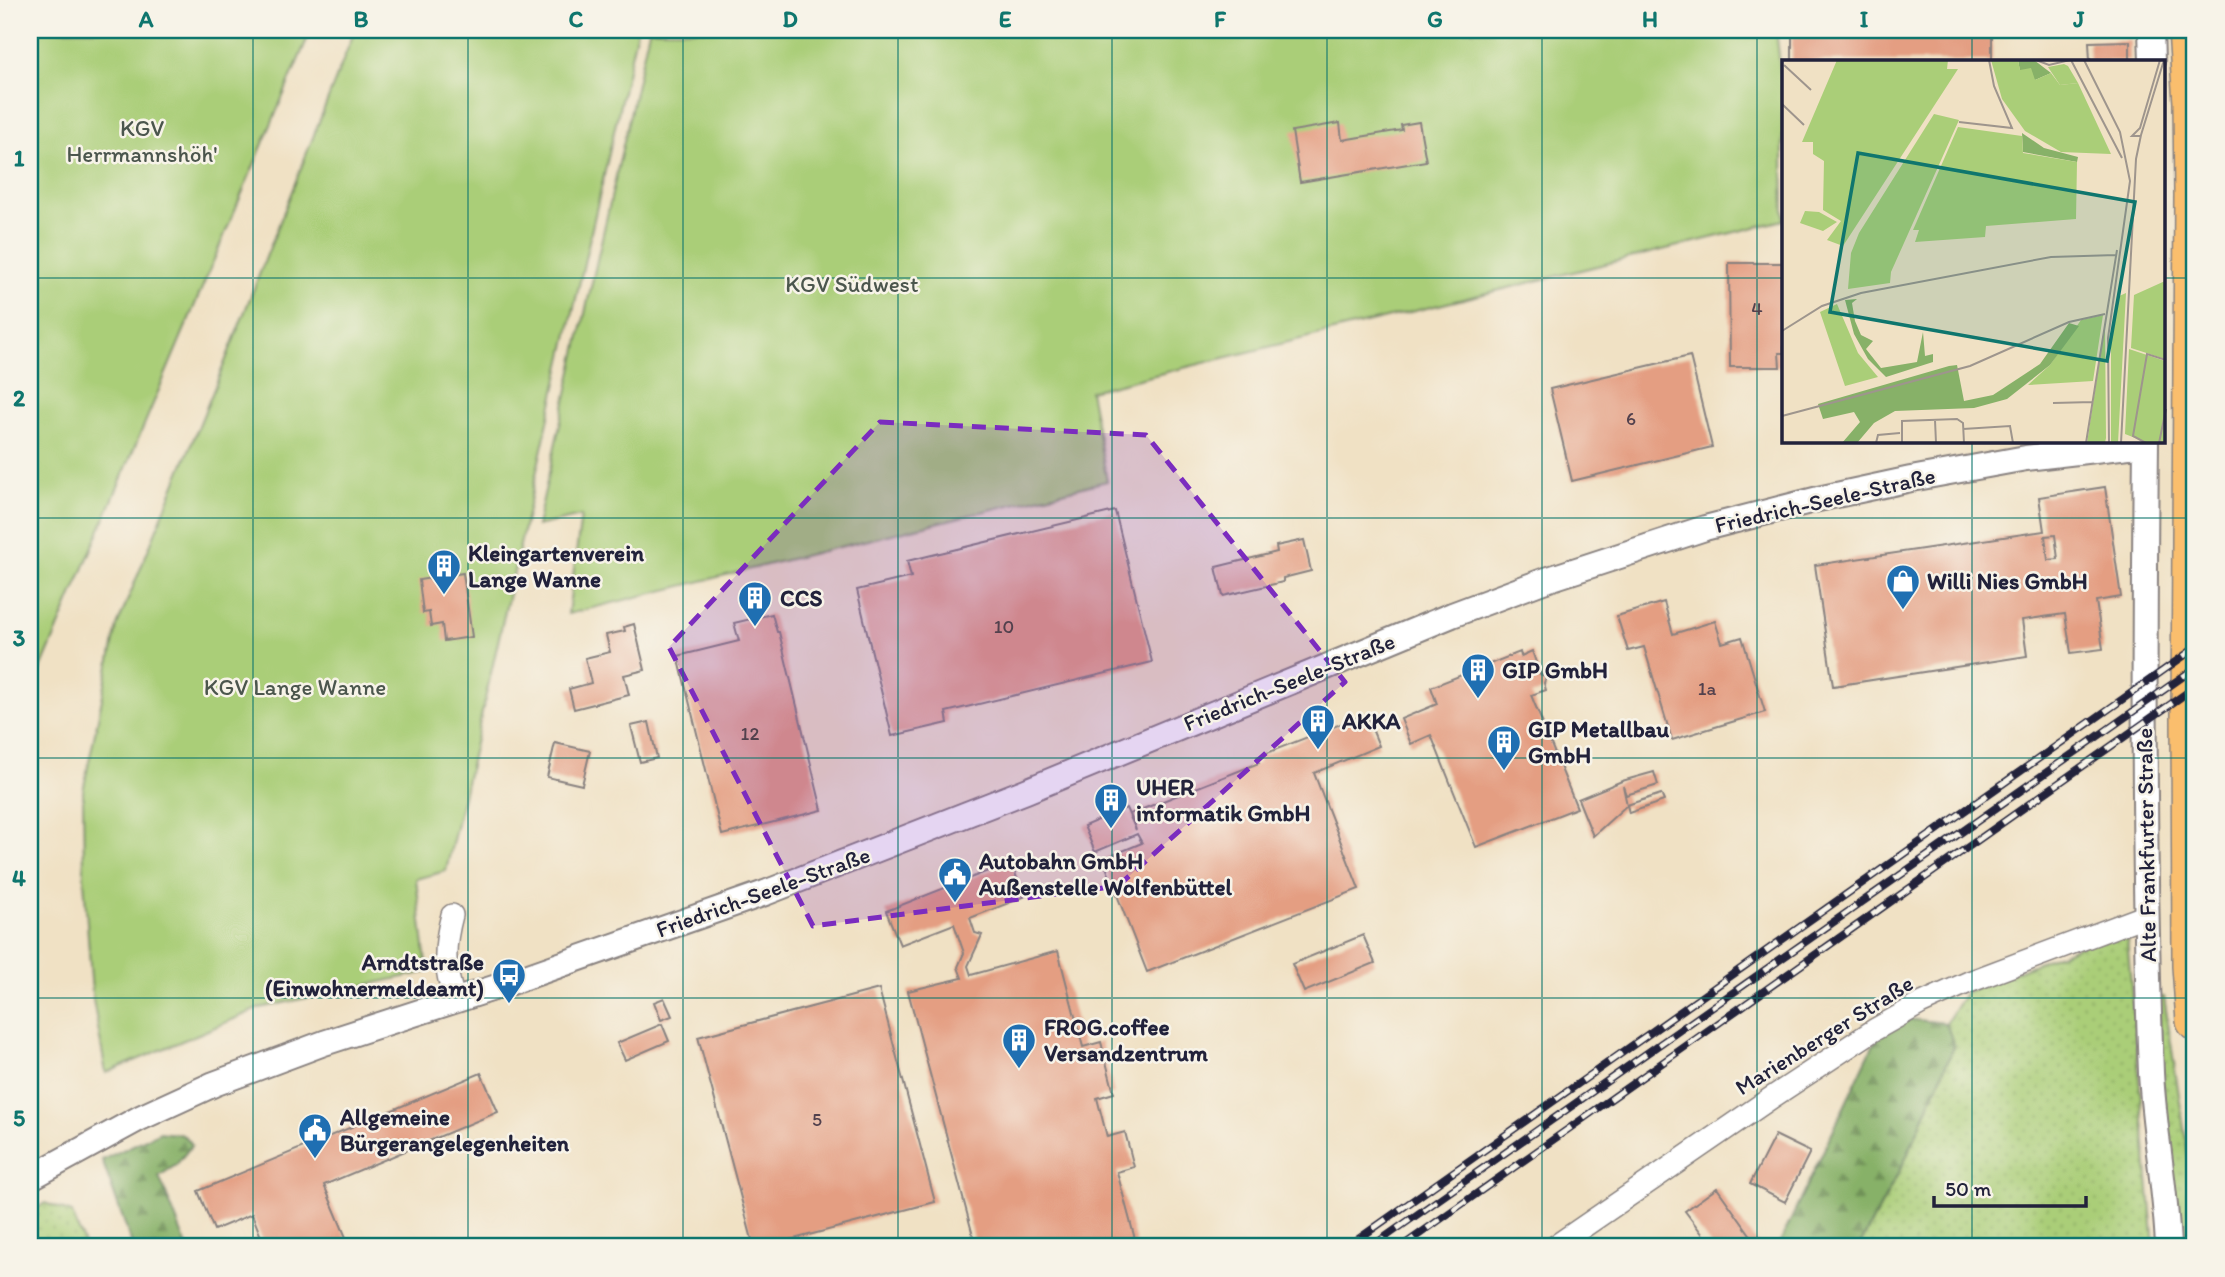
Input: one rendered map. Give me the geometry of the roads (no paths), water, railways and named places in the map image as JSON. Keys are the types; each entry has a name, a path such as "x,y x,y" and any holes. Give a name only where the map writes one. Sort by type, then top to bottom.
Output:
{"highway":[{"path":"2187,30 2192,102 2193,195 2190,966 2195,1021"}],"street":[{"path":"2151,30 2152,60"},
{"name":"Friedrich-Seele-Straße","path":"36,1175 140,1118 214,1084 790,883 1026,791 1452,615 1646,546 1761,512 1885,484 2026,458 2138,443"},
{"name":"Alte Frankfurter Straße","path":"2146,443 2143,613 2151,1077 2168,1247"},
{"path":"452,915 445,963 455,1001"},
{"name":"Marienberger Straße","path":"1554,1247 1771,1098 1874,1030 1920,1004 1969,982 2147,915"}],"railway":[{"path":"1347,1247 2195,648"},
{"path":"1371,1247 2195,668"},
{"path":"1401,1247 2195,687"}],"place":[{"name":"Kleingartenverein Lange Wanne","path":"444,596"},
{"name":"Willi Nies GmbH","path":"1903,611"},
{"name":"CCS","path":"755,628"},
{"name":"GIP GmbH","path":"1478,700"},
{"name":"AKKA","path":"1318,751"},
{"name":"GIP Metallbau GmbH","path":"1504,772"},
{"name":"UHER informatik GmbH","path":"1111,830"},
{"name":"Autobahn GmbH Außenstelle Wolfenbüttel","path":"955,904"},
{"name":"Arndtstraße (Einwohnermeldeamt)","path":"509,1005"},
{"name":"FROG.coffee Versandzentrum","path":"1019,1070"},
{"name":"Allgemeine Bürgerangelegenheiten","path":"315,1160"}],"park label":[{"name":"KGV Herrmannshöh'","path":"142,141"},
{"name":"KGV Südwest","path":"852,284"},
{"name":"KGV Lange Wanne","path":"295,687"}]}
